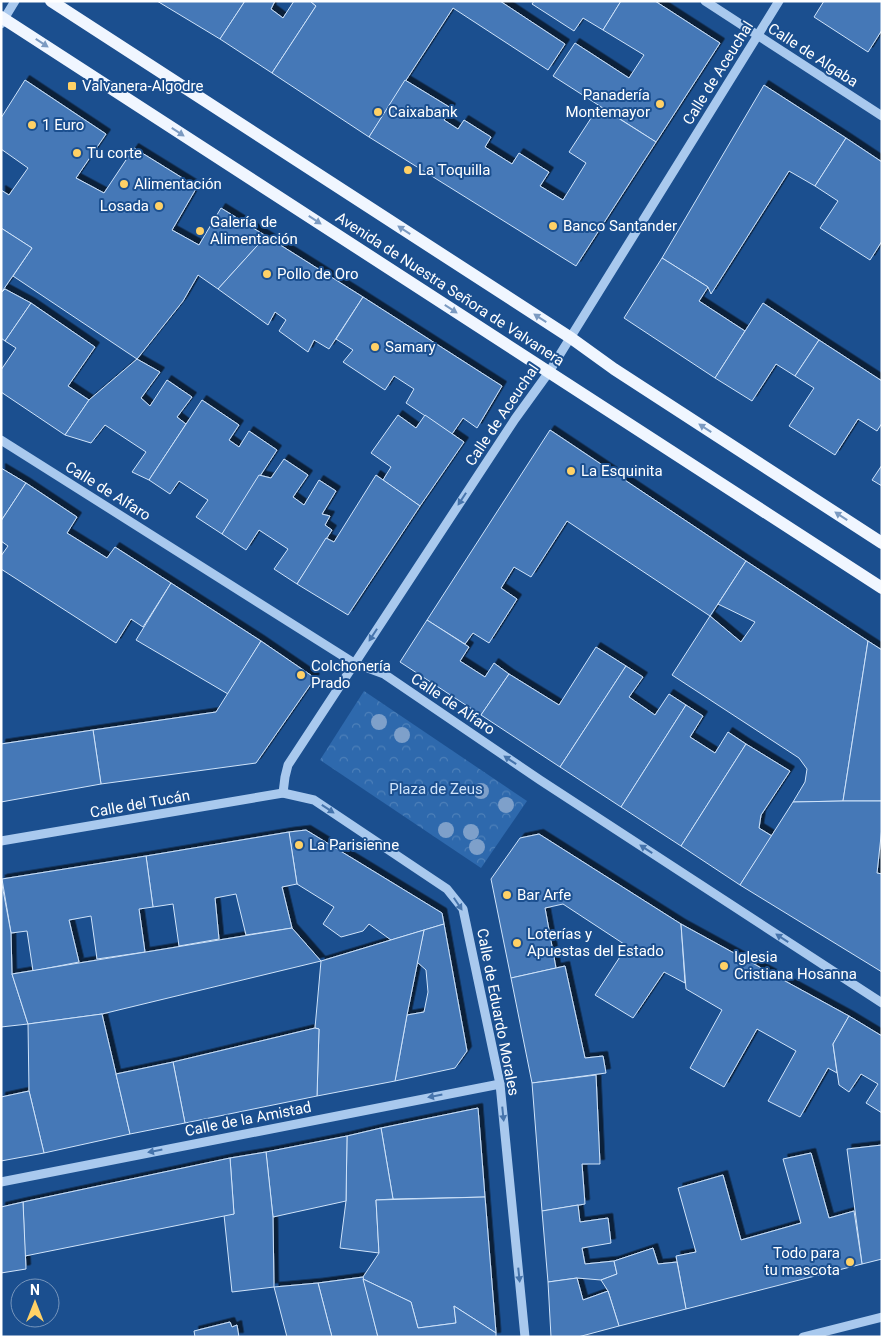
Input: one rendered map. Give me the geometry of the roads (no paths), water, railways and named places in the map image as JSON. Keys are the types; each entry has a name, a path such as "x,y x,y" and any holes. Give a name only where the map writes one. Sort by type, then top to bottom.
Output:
{"main road":[{"name":"Avenida de Nuestra Señora de Valvanera","path":"50,1 882,543"},
{"name":"Avenida de Nuestra Señora de Valvanera","path":"2,20 882,588"}],"street":[{"path":"2,20 15,1"},
{"name":"Calle de Algaba","path":"705,1 882,116"},
{"name":"Calle de Aceuchal","path":"283,793 288,765 515,419 549,372 780,1"},
{"name":"Calle de Alfaro","path":"1,440 354,663 384,674 540,780 882,1003"},
{"name":"Calle del Tucán","path":"1,842 283,793"},
{"name":"Calle de Eduardo Morales","path":"283,793 314,800 447,889 463,909 500,1084 525,1337"},
{"name":"Calle de la Amistad","path":"1,1182 500,1084"},
{"path":"803,1337 882,1317"}],"place":[{"name":"Valvanera-Algodre","path":"72,86"},
{"name":"Panadería Montemayor","path":"660,104"},
{"name":"Caixabank","path":"378,112"},
{"name":"1 Euro","path":"32,125"},
{"name":"Tu corte","path":"77,153"},
{"name":"La Toquilla","path":"408,170"},
{"name":"Alimentación","path":"124,184"},
{"name":"Losada","path":"159,206"},
{"name":"Banco Santander","path":"553,226"},
{"name":"Galería de Alimentación","path":"200,231"},
{"name":"Pollo de Oro","path":"267,274"},
{"name":"Samary","path":"375,347"},
{"name":"La Esquinita","path":"571,471"},
{"name":"Colchonería Prado","path":"301,675"},
{"name":"La Parisienne","path":"299,845"},
{"name":"Bar Arfe","path":"507,895"},
{"name":"Loterías y Apuestas del Estado","path":"517,943"},
{"name":"Iglesia Cristiana Hosanna","path":"724,966"},
{"name":"Todo para tu mascota","path":"850,1262"}],"park label":[{"name":"Plaza de Zeus","path":"436,789"}]}
